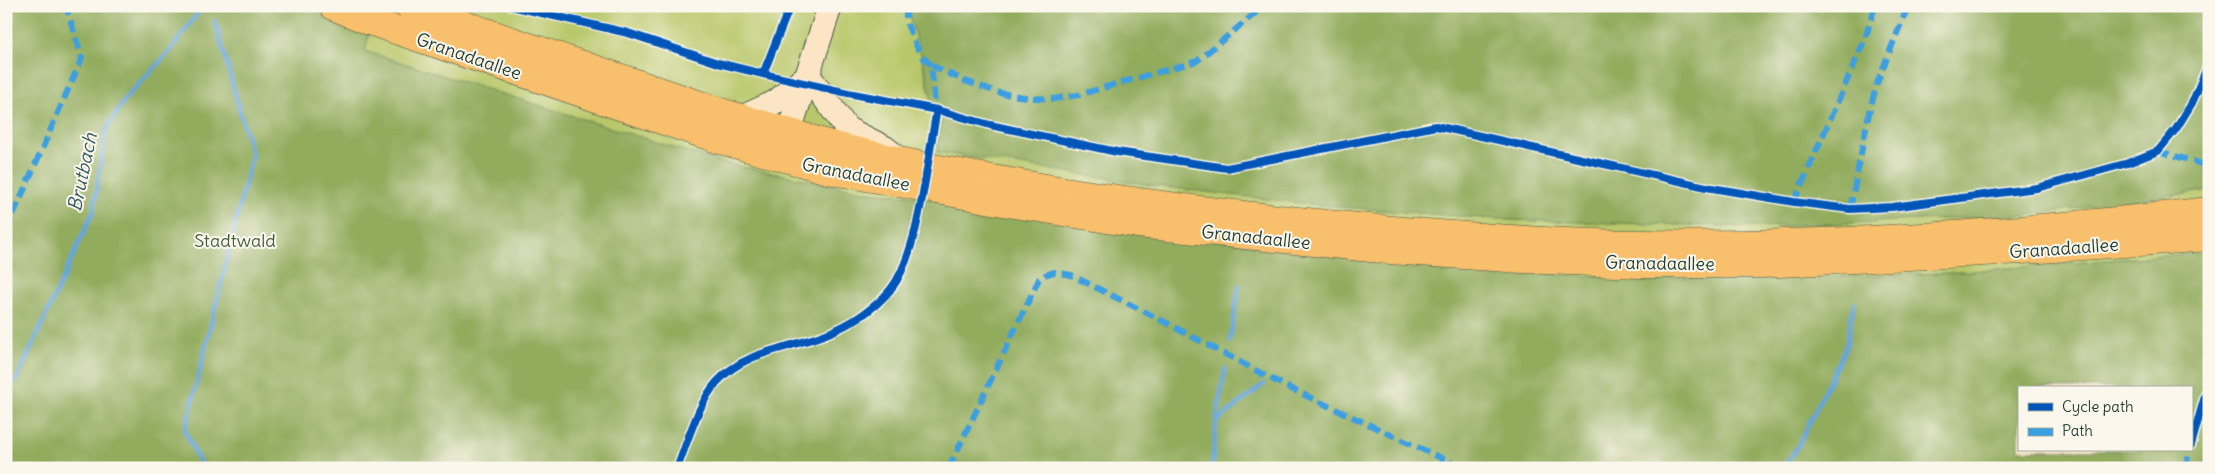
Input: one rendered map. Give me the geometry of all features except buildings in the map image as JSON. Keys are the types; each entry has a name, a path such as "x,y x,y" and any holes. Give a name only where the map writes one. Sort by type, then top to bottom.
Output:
{"main road":[{"name":"Granadaallee","path":"333,6 372,22 519,74 780,159 831,158 903,163 1163,206 1389,230 1535,240 1640,244 1874,240 2035,229 2209,210"},
{"name":"Granadaallee","path":"408,6 788,133 831,158 1014,204 1138,224 1390,250 1522,259 1639,264 1761,264 2032,250 2209,236"}],"street":[{"path":"780,159 830,6"},
{"path":"741,118 776,102 808,75"},
{"path":"808,75 847,129 885,148 903,163"}],"green space":[{"name":"Stadtwald","path":"6,6 305,6 371,27 365,51 723,163 868,192 916,196 1328,256 1557,275 1753,279 1947,273 2209,252 2209,468 6,468"},
{"path":"379,6 1289,6 922,61 931,98 942,118 937,152 1318,205 1509,220 1760,227 2028,215 2209,190 2209,252 1947,273 1753,279 1557,275 1328,256 916,196 868,192 723,163 364,51"},
{"path":"910,6 2209,6 2209,190 2028,215 1760,227 1509,220 1318,205 1163,187 937,152 942,118 931,98 926,72 911,22"}],"waterway":[{"name":"Brutbach","path":"6,388 17,379 93,212 106,130 125,99 170,51 203,6"},
{"path":"202,468 185,431 252,155 215,21"},
{"path":"1230,341 1239,286"},
{"path":"1784,468 1800,442 1846,346 1854,303"},
{"path":"1212,468 1216,422 1225,369"},
{"path":"1216,422 1264,384"}],"marked path":[{"path":"6,231 82,58 66,6"},
{"path":"905,6 907,24 920,54 931,65 936,114"},
{"path":"931,65 965,81 1000,93 1031,98 1054,99 1078,95 1197,61 1264,6"},
{"path":"1794,202 1865,39 1875,6"},
{"path":"1850,209 1869,113 1877,83 1908,6"},
{"path":"2158,151 2209,166"},
{"path":"949,468 1039,279 1054,272 1071,275 1285,386 1463,468"},
{"path":"2185,468 2189,452"}],"cycle path":[{"path":"511,6 628,33 718,63 763,74 937,110 990,125 1117,152 1227,168 1436,126 1706,187 1794,202 1850,209 1892,207 2037,188 2128,163 2158,151 2176,129 2192,103 2209,63"},
{"path":"763,74 790,6"},
{"path":"677,468 704,400 717,382 727,373 738,365 761,354 812,339 845,326 875,306 891,289 901,273 916,228 937,110"},
{"path":"2192,442 2209,382"}]}
